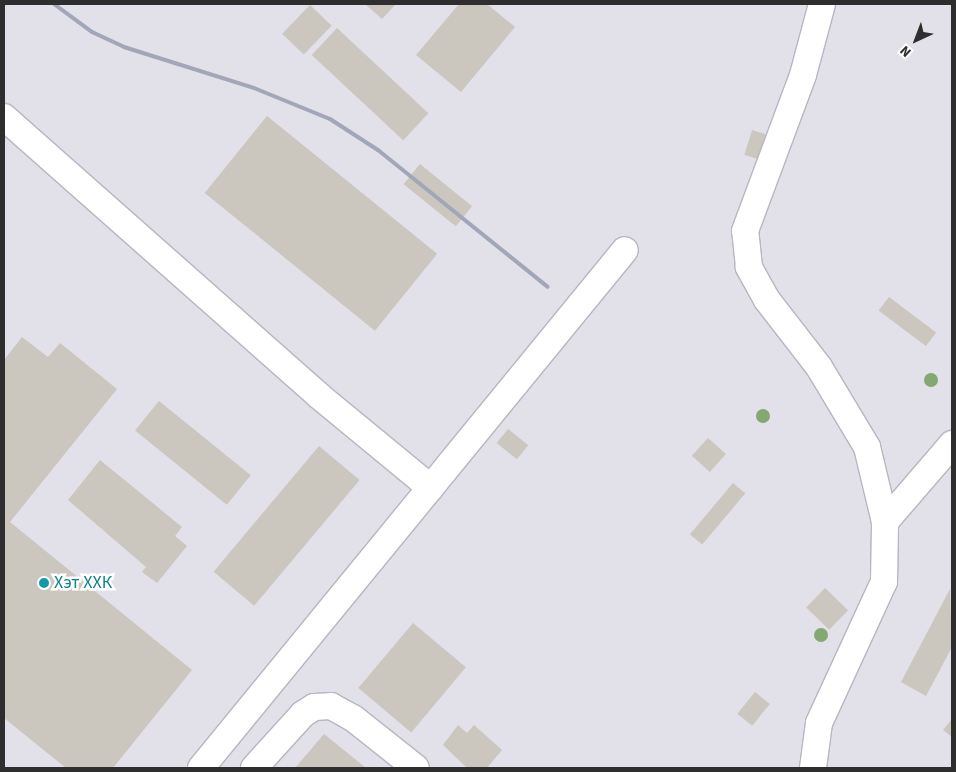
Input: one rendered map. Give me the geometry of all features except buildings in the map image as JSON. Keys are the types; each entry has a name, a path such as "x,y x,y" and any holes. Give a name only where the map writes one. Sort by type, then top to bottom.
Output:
{"street":[{"path":"814,768 819,723 884,582 885,522 867,447 819,367 766,300 750,267 745,231 803,74 822,4"},
{"path":"4,117 318,395 430,488"},
{"path":"201,768 625,250"},
{"path":"885,522 952,444"},
{"path":"254,768 303,714 314,707 331,706 353,718 416,768"}],"shaded area":[{"path":"4,4 952,4 952,768 4,768"}],"railway":[{"path":"54,4 92,32 124,47 254,88 330,119 378,150 548,287"}],"place":[{"name":"Хэт ХХК","path":"44,583"}]}
